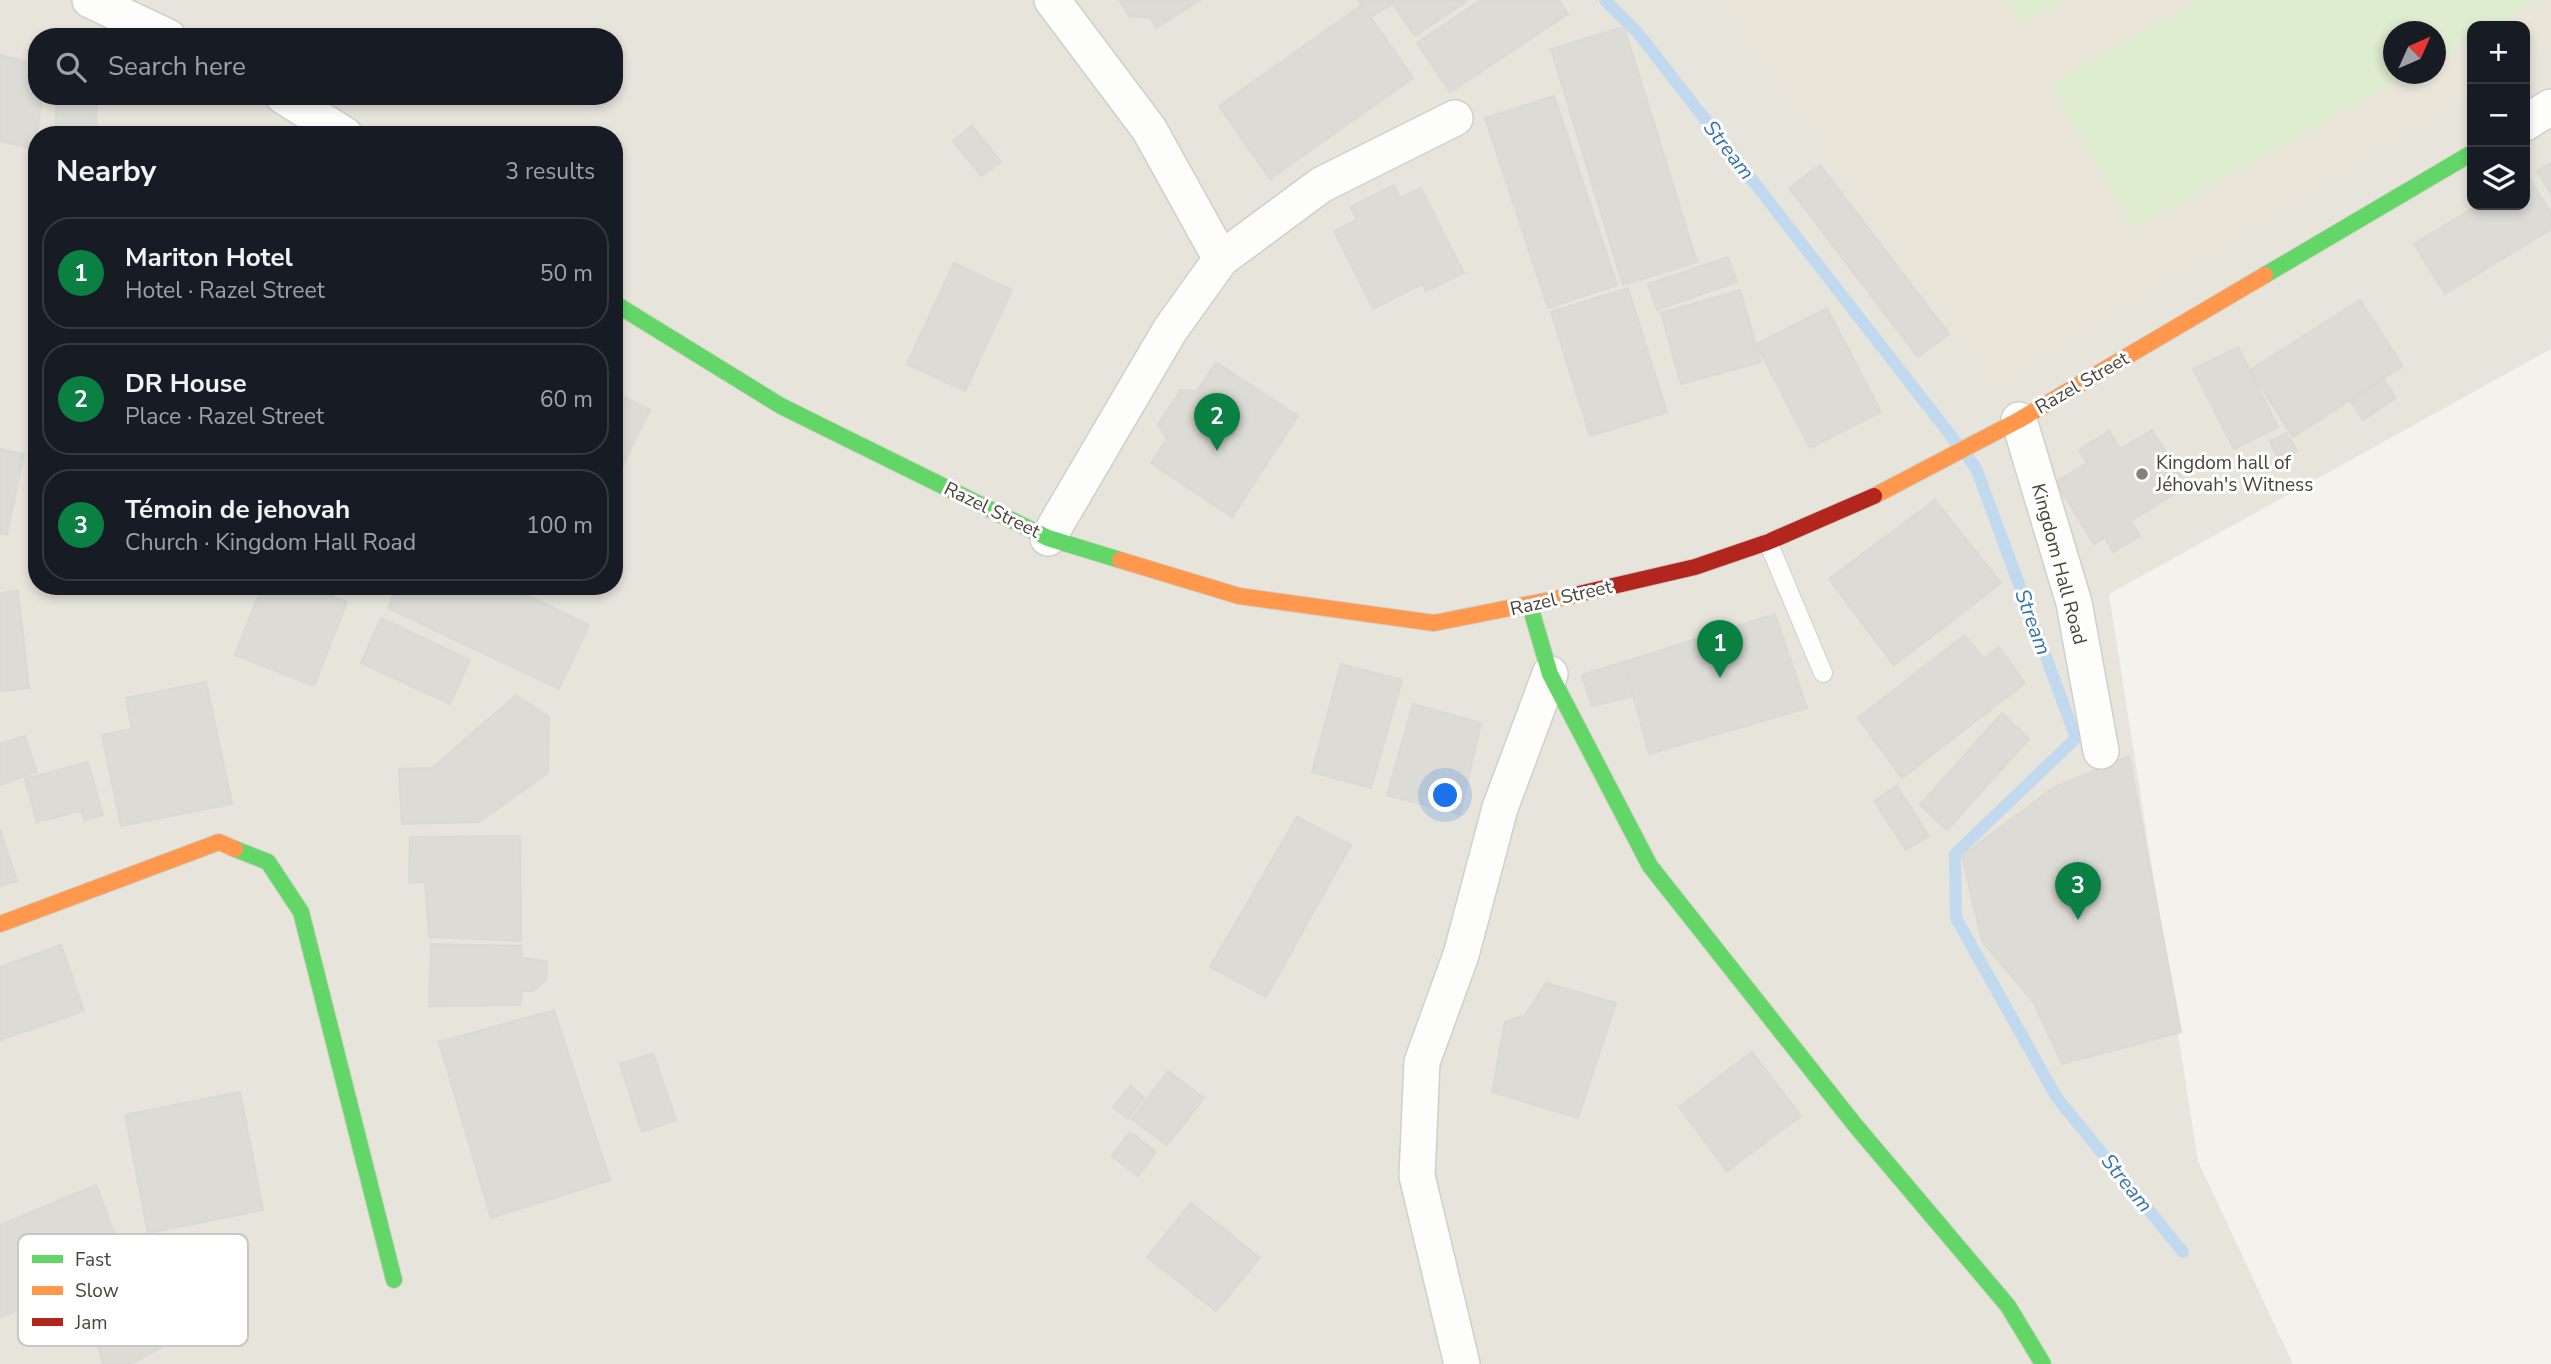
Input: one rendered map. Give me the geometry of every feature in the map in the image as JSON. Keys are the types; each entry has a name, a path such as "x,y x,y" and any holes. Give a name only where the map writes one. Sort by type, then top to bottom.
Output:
{"street":[{"path":"90,0 150,28"},
{"path":"1052,0 1149,129 1221,259"},
{"path":"297,105 331,126"},
{"path":"2530,119 2551,107"},
{"path":"1048,538 1170,330 1221,259 1321,185 1455,118"},
{"name":"Razel Street","path":"623,309 780,406 1048,538 1239,596 1434,623 1530,606 1695,567 1768,542 1898,485 2019,420 2467,156"},
{"name":"Kingdom Hall Road","path":"2019,420 2074,603 2101,751"},
{"path":"1530,606 1550,674 1650,866 1855,1125 2008,1306 2043,1364"},
{"path":"1462,1364 1417,1176 1422,1062 1461,955 1500,808 1550,674"},
{"path":"0,924 219,842 268,862 302,912 394,1280"}],"lane":[{"path":"1768,542 1823,673"}],"shaded area":[{"path":"0,0 2551,0 2551,349 2109,594 2198,1161 2293,1364 0,1364"},
{"path":"1718,0 2551,0 2551,47 2530,60 2530,21 2467,21 2467,98 1996,387"}],"green space":[{"path":"2009,0 2066,0 2022,24"},
{"path":"2199,0 2539,0 2502,21 2467,21 2467,41 2446,53 2446,21 2383,21 2383,84 2391,84 2134,229 2051,84"}],"building":[{"path":"1119,0 1200,0 1156,28 1151,18 1129,16"},
{"path":"1358,0 1390,0 1392,4 1371,17"},
{"path":"1390,0 1468,0 1415,36"},
{"path":"1481,0 1559,0 1568,14 1450,92 1417,43"},
{"path":"1362,5 1413,78 1270,179 1219,106"},
{"path":"1624,27 1697,262 1623,285 1551,49"},
{"path":"0,55 28,62 28,105 41,105 38,126 28,126 28,147 0,141"},
{"path":"1554,96 1617,285 1548,308 1485,118"},
{"path":"57,105 97,105 96,126 55,126"},
{"path":"972,126 1001,162 981,176 953,141"},
{"path":"2551,163 2551,194 2537,171"},
{"path":"1820,165 1949,334 1918,357 1789,188"},
{"path":"2530,180 2551,213 2551,229 2445,294 2414,244 2470,210 2530,210"},
{"path":"1394,185 1400,198 1421,188 1464,273 1426,291 1422,284 1373,309 1334,231 1357,220 1350,207"},
{"path":"1728,257 1737,282 1657,310 1648,284"},
{"path":"954,263 1012,290 965,391 907,364"},
{"path":"1628,288 1667,412 1590,436 1551,312"},
{"path":"1740,290 1761,362 1681,384 1661,313"},
{"path":"2360,300 2403,366 2293,437 2250,370"},
{"path":"1827,308 1881,412 1810,448 1756,344"},
{"path":"2238,347 2278,427 2234,449 2193,369"},
{"path":"1216,362 1298,416 1232,517 1151,463 1167,439 1158,424 1181,390 1197,391"},
{"path":"2384,380 2396,398 2363,420 2351,402"},
{"path":"623,396 650,410 623,464"},
{"path":"2152,430 2187,486 2131,521 2140,536 2113,552 2105,537 2094,544 2056,482 2087,463 2079,450 2109,431 2120,449"},
{"path":"2286,433 2297,451 2280,461 2270,442"},
{"path":"0,449 24,454 7,534 0,533"},
{"path":"1935,500 2001,583 1894,665 1829,579"},
{"path":"18,591 29,688 0,691 0,593"},
{"path":"258,595 330,595 347,602 314,686 235,655"},
{"path":"394,595 527,595 589,625 559,689 388,608"},
{"path":"1775,614 1807,708 1649,754 1624,662"},
{"path":"381,618 470,660 450,704 361,663"},
{"path":"1965,635 1984,659 1999,647 2025,683 1902,778 1858,718"},
{"path":"1624,662 1633,696 1592,706 1582,675"},
{"path":"1341,664 1402,680 1371,788 1312,772"},
{"path":"206,682 232,804 121,826 102,735 132,729 126,698"},
{"path":"516,695 549,717 548,773 479,822 402,824 399,769 432,768"},
{"path":"1413,704 1481,723 1460,814 1387,795"},
{"path":"2002,713 2029,739 1947,830 1920,805"},
{"path":"25,736 37,772 0,785 0,744"},
{"path":"2129,756 2181,1032 2062,1064 2034,1003 1982,941 1962,856 2053,788"},
{"path":"88,762 103,815 84,820 81,811 37,822 25,779"},
{"path":"1897,786 1929,836 1906,850 1874,801"},
{"path":"1297,817 1351,845 1266,997 1210,967"},
{"path":"0,829 17,881 0,886"},
{"path":"520,836 521,941 429,937 425,882 409,883 410,837"},
{"path":"431,944 521,946 522,958 547,961 546,980 533,991 522,991 520,1005 429,1006"},
{"path":"61,945 84,1011 0,1040 0,967"},
{"path":"1546,983 1616,1003 1578,1118 1492,1092 1505,1022 1525,1015"},
{"path":"554,1010 610,1180 491,1218 439,1042"},
{"path":"1752,1052 1801,1116 1727,1171 1679,1107"},
{"path":"653,1053 676,1120 642,1132 620,1064"},
{"path":"1168,1071 1204,1098 1167,1145 1132,1119"},
{"path":"1130,1086 1144,1097 1128,1119 1113,1107"},
{"path":"240,1092 263,1210 148,1233 125,1115"},
{"path":"1130,1132 1156,1152 1138,1176 1112,1156"},
{"path":"96,1185 115,1234 18,1234 18,1310 0,1317 0,1225"},
{"path":"1191,1203 1260,1258 1216,1311 1147,1257"},
{"path":"98,1346 164,1346 131,1364 103,1364"}],"waterway":[{"name":"Stream","path":"1605,0 1638,33 1976,468 2076,738 1955,854 1956,918 2057,1098 2183,1252"}],"traffic: fast":[{"path":"2265,275 2467,156"},
{"path":"623,309 781,406 1048,538 1120,560"},
{"path":"1530,606 1550,674 1650,866 1855,1125 2008,1306 2043,1364"},
{"path":"235,849 268,862 301,912 394,1280"}],"traffic: slow":[{"path":"1874,496 2019,420 2265,275"},
{"path":"1120,560 1239,596 1434,623 1570,596"},
{"path":"0,924 219,842 235,849"}],"traffic: jam":[{"path":"1570,596 1695,567 1768,542 1874,496"}],"place":[{"name":"DR House","path":"1217,451"},
{"name":"Kingdom hall of Jéhovah's Witness","path":"2142,474"},
{"name":"Mariton Hotel","path":"1720,678"},
{"name":"Témoin de jehovah","path":"2078,920"}]}
